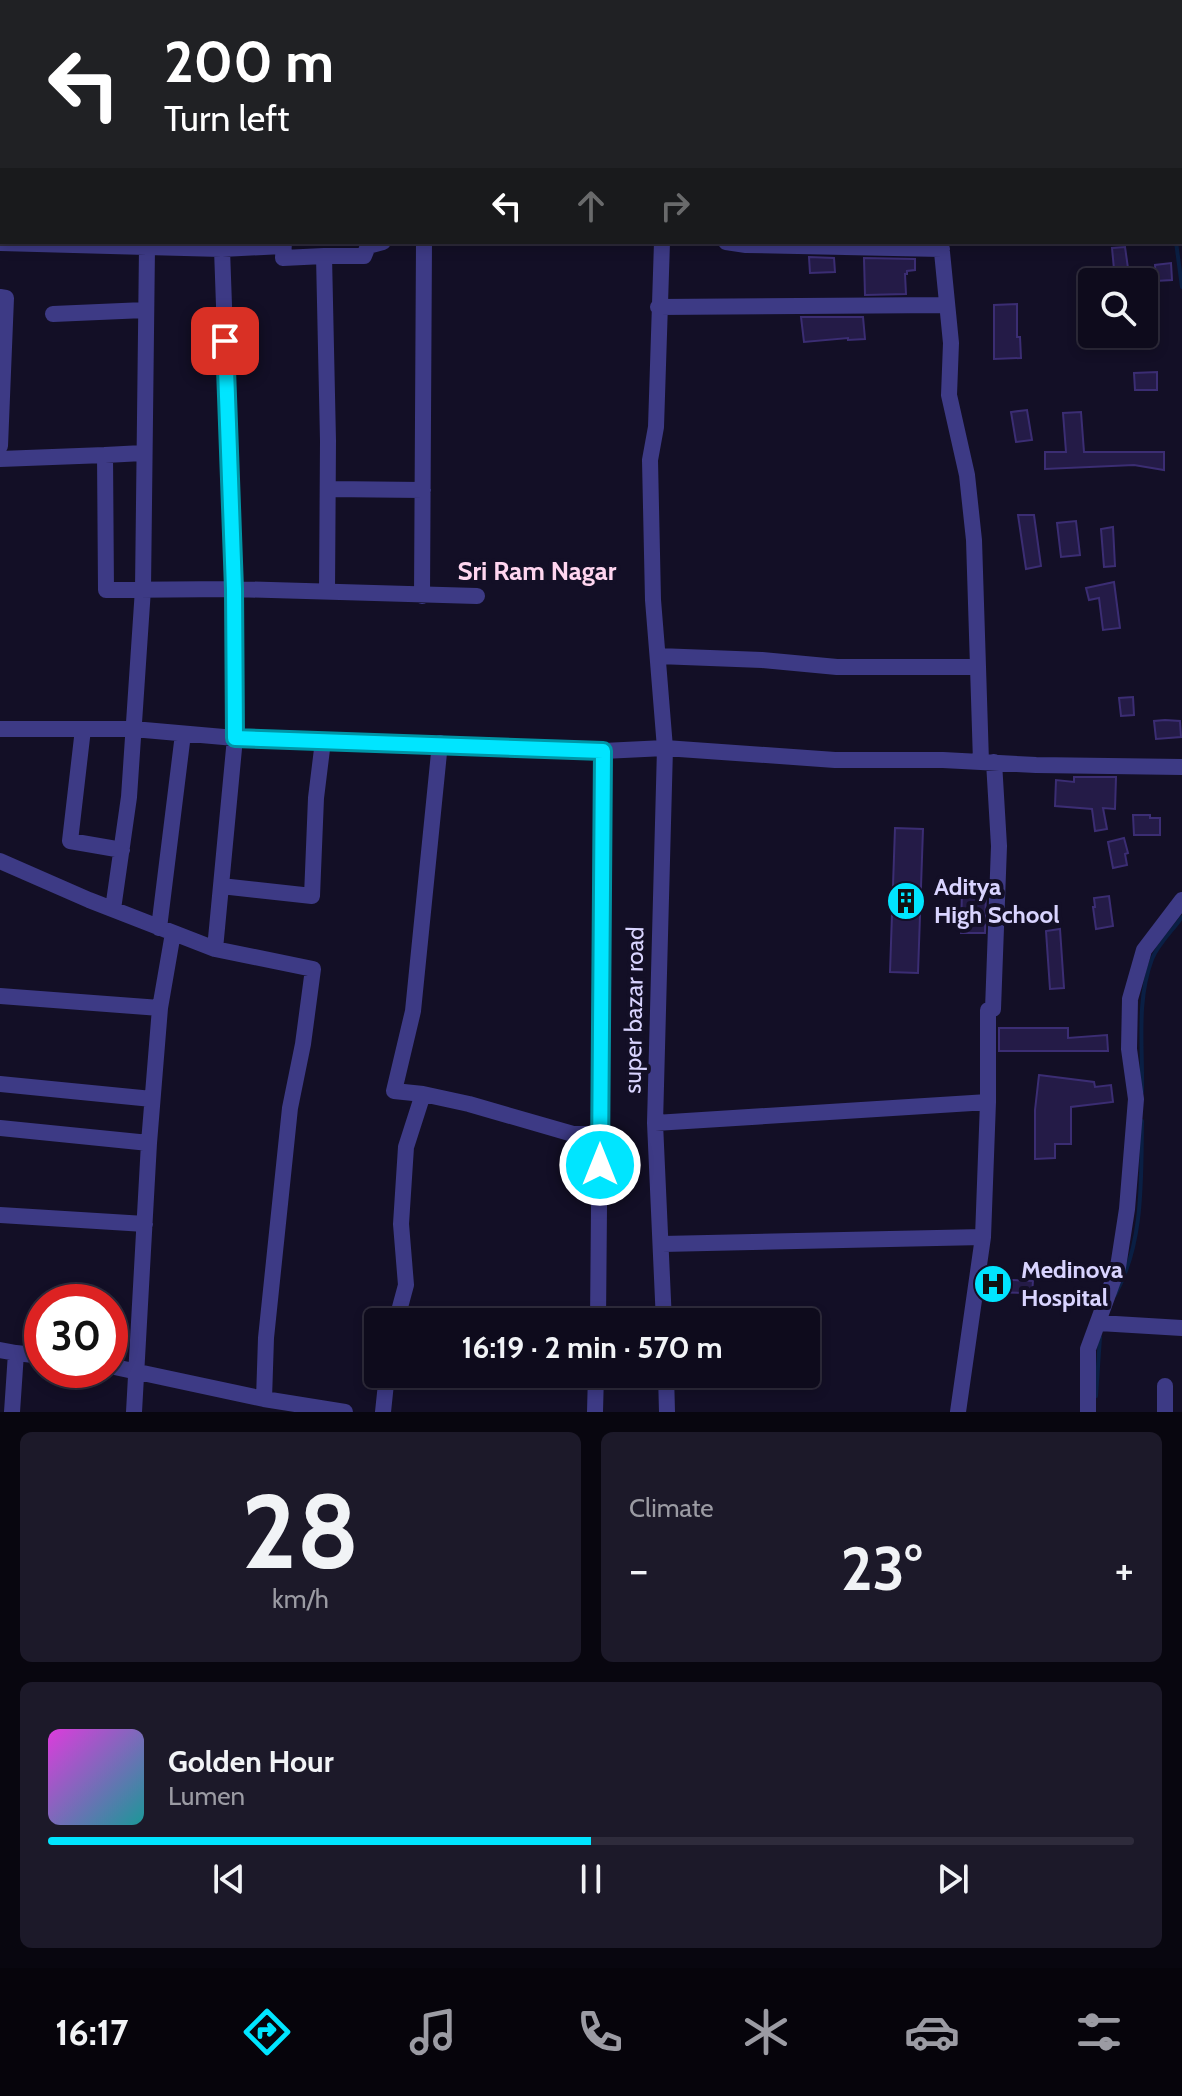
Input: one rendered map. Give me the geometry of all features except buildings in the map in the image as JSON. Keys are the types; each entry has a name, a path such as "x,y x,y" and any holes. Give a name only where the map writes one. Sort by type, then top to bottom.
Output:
{"street":[{"path":"37,244 147,247 284,244 283,258 364,256 372,244"},
{"path":"422,596 424,244"},
{"name":"super bazar road","path":"662,244 656,427 650,460 653,600 665,748 655,1123 664,1308"},
{"path":"739,244 942,245 951,343 949,395 967,475 974,540 978,667 999,846 993,1009 988,1010 983,1237 958,1412"},
{"path":"214,246 234,589 235,738 215,949"},
{"path":"113,909 129,797 143,589 147,247"},
{"path":"324,256 327,592"},
{"path":"0,297 6,298 0,446"},
{"path":"658,307 947,305"},
{"path":"53,314 145,310"},
{"path":"0,459 143,453"},
{"path":"105,455 106,590 234,589 477,596"},
{"path":"328,489 423,490"},
{"path":"658,656 837,667 978,667"},
{"path":"0,729 133,729 235,738 603,751 665,748 835,760 1182,767"},
{"path":"83,729 70,841 122,850"},
{"path":"134,1412 152,1099 183,734"},
{"path":"221,886 312,896 316,798 323,741"},
{"path":"440,743 413,1011 394,1091 469,1104 573,1134 600,1134"},
{"path":"598,1308 603,751"},
{"path":"0,861 215,949 313,969 290,1108 266,1338 264,1399"},
{"path":"1088,1412 1088,1349 1118,1267 1127,1209 1136,1099 1129,1049 1130,999 1144,950 1182,900"},
{"path":"0,996 160,1008"},
{"path":"0,1084 152,1099"},
{"path":"400,1308 406,1285 401,1224 406,1147 423,1094"},
{"path":"655,1123 988,1102"},
{"path":"0,1128 149,1143"},
{"path":"0,1215 145,1224"},
{"path":"662,1244 983,1237"},
{"path":"1099,1323 1182,1328"},
{"path":"8,1351 17,1369 12,1412"},
{"path":"128,1369 264,1399 345,1412"},
{"path":"1165,1386 1165,1412"},
{"path":"383,1412 386,1388"},
{"path":"595,1412 596,1388"},
{"path":"666,1388 667,1412"}],"waterway":[{"path":"1176,244 1182,287"},
{"path":"1142,1092 1141,1025 1147,975 1155,953 1182,917"},
{"path":"1115,1295 1136,1232 1141,1188 1142,1121"},
{"path":"1096,1396 1100,1337"}],"place":[{"name":"Aditya High School","path":"906,901"},
{"name":"Medinova Hospital","path":"993,1284"}],"district":[{"name":"Sri Ram Nagar","path":"537,571"}],"route":[{"path":"225,341 234,589 235,738 603,751 600,1165"}]}
